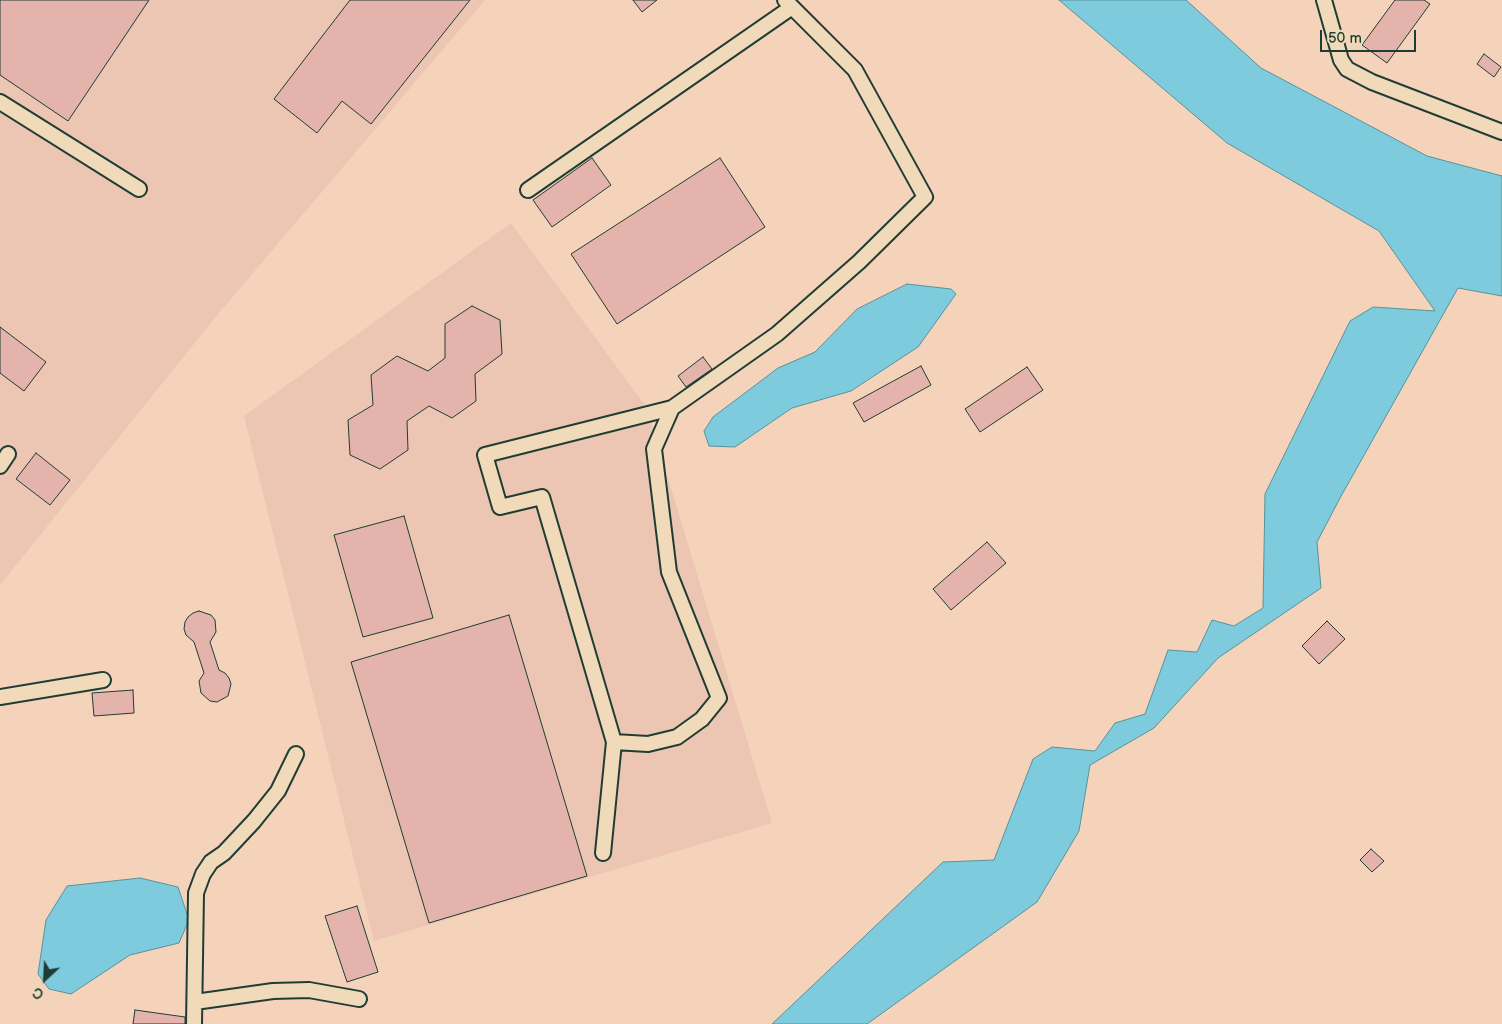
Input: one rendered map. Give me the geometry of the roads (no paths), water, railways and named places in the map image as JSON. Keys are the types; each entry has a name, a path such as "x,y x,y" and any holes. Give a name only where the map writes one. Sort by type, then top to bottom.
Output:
{"street":[{"path":"1324,0 1341,60 1347,69 1372,82 1502,132"},
{"path":"528,190 789,4 855,70 925,197 859,262 777,334 672,408 485,455 500,507 542,497 614,742 603,853"},
{"path":"0,102 139,190"},
{"path":"614,742 648,744 677,737 702,719 720,698 669,572 654,449 672,408"},
{"path":"0,466 8,454"},
{"path":"0,697 103,680"},
{"path":"194,1024 196,893 203,874 211,862 224,853 254,822 278,791 296,754"},
{"path":"195,1002 273,991 309,990 358,999"}],"water":[{"path":"1059,0 1186,0 1261,68 1427,156 1502,176 1502,296 1458,288 1317,542 1321,588 1218,658 1154,728 1090,765 1079,831 1037,902 867,1024 772,1024 943,862 994,860 1033,759 1052,747 1095,751 1115,723 1145,714 1168,650 1197,652 1212,620 1234,626 1263,608 1265,494 1350,321 1373,307 1435,311 1379,231 1227,143"},
{"path":"907,284 951,289 956,294 918,347 851,391 792,408 735,447 709,446 704,431 713,417 778,368 815,352 857,309"},
{"path":"140,878 178,887 189,920 179,943 130,955 71,994 49,989 38,974 46,920 67,886"}]}
